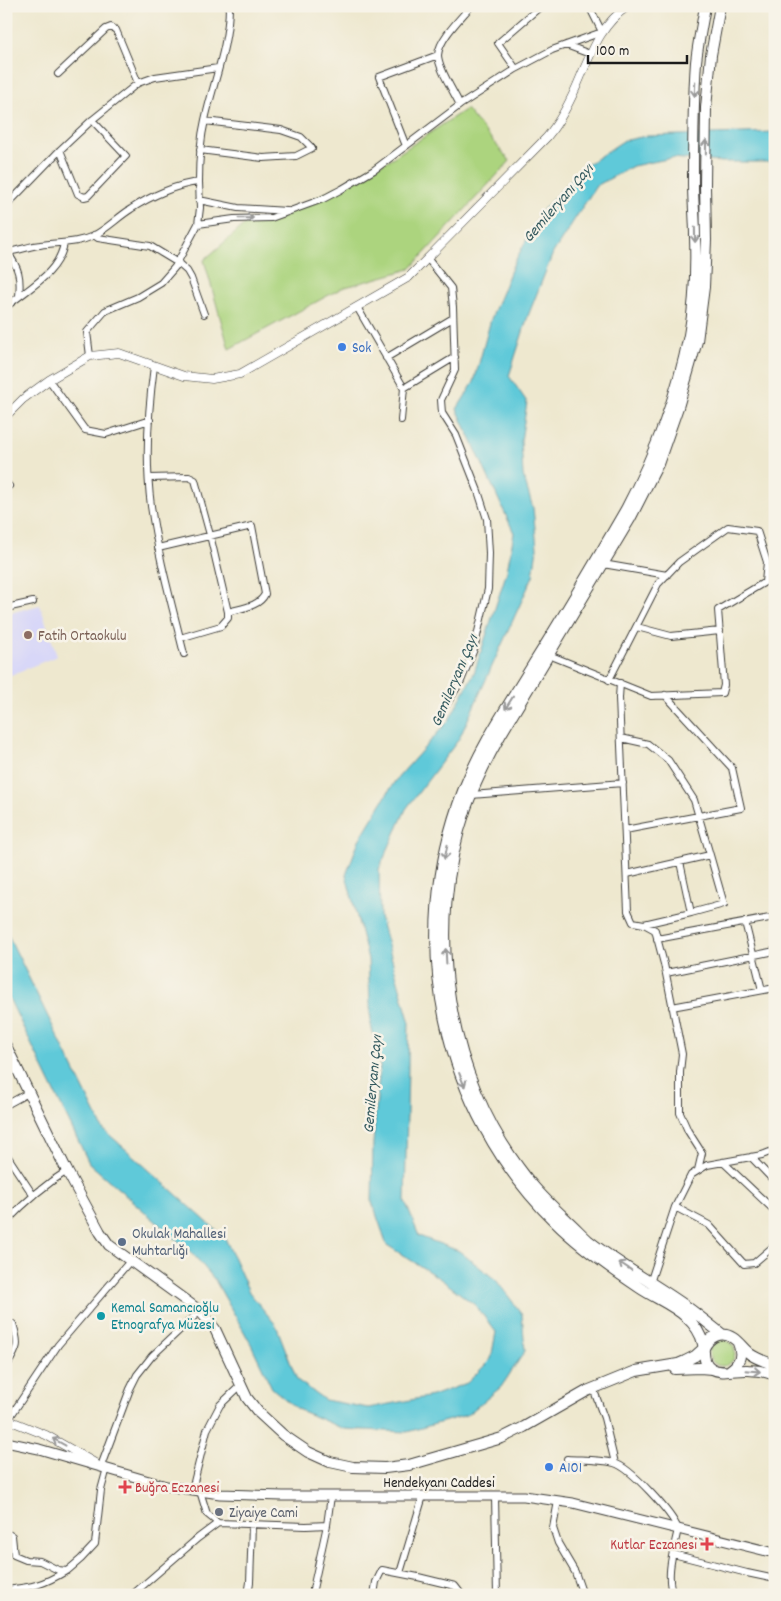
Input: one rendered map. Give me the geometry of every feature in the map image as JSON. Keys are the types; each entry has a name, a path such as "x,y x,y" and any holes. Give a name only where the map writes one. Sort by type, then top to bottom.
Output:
{"main road":[{"path":"705,6 696,63 694,110 693,186 695,238 693,302 689,335 674,395 661,435 643,477 626,509 499,719 478,758 453,821 445,852 437,906 435,938 442,1006 459,1074 474,1109 521,1185 554,1222 585,1250 688,1318 701,1337 704,1348 704,1360 712,1369 718,1372 750,1369 775,1375"},
{"path":"720,6 711,55 706,108 704,286 696,340 678,407 658,464 630,519 496,744 483,767 471,795 456,845 450,880 445,926 447,981 452,1013 462,1054 486,1112 503,1143 526,1177 553,1207 589,1241 690,1308 722,1334 734,1338 751,1355 775,1365"},
{"path":"6,1046 68,1171 100,1232 109,1245 200,1311 216,1329 247,1398 258,1412 283,1435 308,1452 330,1462 353,1467 385,1468 409,1465 502,1438 592,1388 636,1372 678,1364 694,1356 704,1348 711,1338 722,1334"},
{"path":"730,1370 739,1362 741,1356 738,1343"},
{"path":"608,1382 681,1368 712,1369"},
{"name":"Hendekyanı Caddesi","path":"6,1442 39,1449 166,1486 229,1494 524,1496 572,1502 775,1553"}],"street":[{"path":"90,356 87,332 105,312 138,297 161,283 178,263 198,224 200,150 205,121 228,28 229,6"},
{"path":"460,105 440,64 438,55 444,40 470,6"},
{"path":"516,69 498,43 541,6"},
{"path":"589,6 602,32"},
{"path":"6,416 23,399 49,380 90,356 119,353 184,376 212,379 240,374 410,276 556,127 569,104 590,54 602,32 613,18 628,6"},
{"path":"58,74 106,28 111,27 116,30 138,83"},
{"path":"198,224 234,219 271,218 324,199 357,180 460,105 516,69 539,56 602,32"},
{"path":"566,45 590,54"},
{"path":"406,146 379,77 438,55"},
{"path":"6,206 92,120 138,83 155,77 218,68"},
{"path":"60,150 78,194 84,197 88,196 126,156 92,120"},
{"path":"200,150 263,158 296,156 312,148 300,137 281,130 205,121"},
{"path":"19,296 20,283 17,267 7,252 38,245 84,240 94,236 142,203 180,186 199,182"},
{"path":"199,200 250,210 293,211"},
{"path":"94,236 150,246 178,263 187,271 191,278 204,314"},
{"path":"6,308 54,269 64,243"},
{"path":"427,258 451,288 455,370 440,400 442,413 456,435 478,491 487,518 490,553 488,589 474,649 461,681 446,705"},
{"path":"357,307 404,388 401,420"},
{"path":"386,358 453,318"},
{"path":"404,388 455,357"},
{"path":"154,366 148,448 151,504 158,548 184,654"},
{"path":"49,380 85,430 106,434 150,420"},
{"path":"150,478 189,476 195,480 228,612 228,618 221,626 180,638"},
{"path":"158,548 252,526 265,594 263,599 257,604 228,612"},
{"path":"549,655 609,680 651,696 722,693 724,685 718,610 765,582 767,562 757,531 728,527 679,562 658,584 609,680"},
{"path":"603,564 667,575"},
{"path":"6,608 33,602"},
{"path":"637,627 671,636 720,631"},
{"path":"620,683 619,698 628,911 633,922 644,924 655,930 666,973 682,1054 680,1113 688,1131 702,1153 698,1170"},
{"path":"625,830 741,808 732,768 665,695"},
{"path":"621,738 648,744 668,760 694,800 724,904 644,924"},
{"path":"471,795 623,783"},
{"path":"626,874 710,855"},
{"path":"680,862 691,913"},
{"path":"657,939 775,917"},
{"path":"745,922 762,990"},
{"path":"666,973 775,951"},
{"path":"672,1007 775,988"},
{"path":"6,1105 28,1092"},
{"path":"650,1283 675,1207 691,1175 707,1165 762,1155 775,1150"},
{"path":"6,1154 33,1195"},
{"path":"751,1157 775,1182"},
{"path":"722,1162 775,1211"},
{"path":"6,1222 48,1182 68,1171"},
{"path":"675,1207 709,1225 744,1264 754,1263 775,1245"},
{"path":"104,1467 46,1436 7,1421 58,1345 130,1261"},
{"path":"6,1590 49,1582 82,1559 95,1544 104,1467 130,1389 137,1375 152,1356 200,1311"},
{"path":"6,1322 13,1324 18,1339 17,1349 6,1367"},
{"path":"241,1385 220,1405 206,1430 196,1490 207,1514 218,1523 252,1525 327,1524"},
{"path":"592,1388 604,1418 615,1463"},
{"path":"567,1459 615,1463 624,1468 642,1484 672,1516 678,1529 670,1566 673,1595"},
{"path":"312,1589 327,1524 331,1496"},
{"path":"400,1573 424,1496"},
{"path":"495,1496 497,1595"},
{"path":"558,1501 554,1528 558,1543 576,1572 583,1595"},
{"path":"136,1593 198,1538 218,1523"},
{"path":"248,1595 252,1525"},
{"path":"6,1534 12,1536 14,1555 26,1560 40,1561 58,1570 67,1571"},
{"path":"673,1554 747,1573 775,1578"},
{"path":"374,1595 376,1582 382,1570 455,1586 459,1594"}],"shaded area":[{"name":"Fatih Ortaokulu","path":"40,605 57,656 6,677 6,614"}],"green space":[{"path":"466,109 510,161 410,269 342,288 229,349 204,260 249,221 274,219 389,160"},
{"path":"722,1340 731,1344 735,1353 731,1362 722,1366 713,1362 709,1353 713,1344"}],"water":[{"name":"Gemileryanı Çayı","path":"775,132 775,162 722,162 672,158 633,166 596,186 553,253 528,316 509,376 527,402 521,441 523,475 533,508 537,548 533,576 459,739 406,809 379,869 380,917 409,1020 405,1201 419,1236 459,1251 496,1280 522,1314 525,1351 501,1387 467,1415 407,1432 344,1429 297,1409 272,1388 251,1344 215,1280 193,1254 89,1163 6,992 6,931 103,1129 225,1238 249,1292 276,1325 297,1380 325,1400 368,1408 432,1396 467,1383 491,1359 496,1332 475,1305 442,1280 387,1245 372,1202 373,1143 380,1065 371,1025 368,959 346,875 359,840 395,781 449,720 474,673 507,571 514,533 457,409 474,382 491,319 513,265 542,211 582,168 623,141 646,136"}],"place":[{"name":"Sok","path":"342,347"},
{"name":"Fatih Ortaokulu","path":"28,635"},
{"name":"Okulak Mahallesi Muhtarlığı","path":"122,1242"},
{"name":"Kemal Samancıoğlu Etnografya Müzesi","path":"101,1316"},
{"name":"A101","path":"549,1467"},
{"name":"Buğra Eczanesi","path":"125,1487"},
{"name":"Ziyaiye Cami","path":"219,1512"},
{"name":"Kutlar Eczanesi","path":"707,1544"}]}
